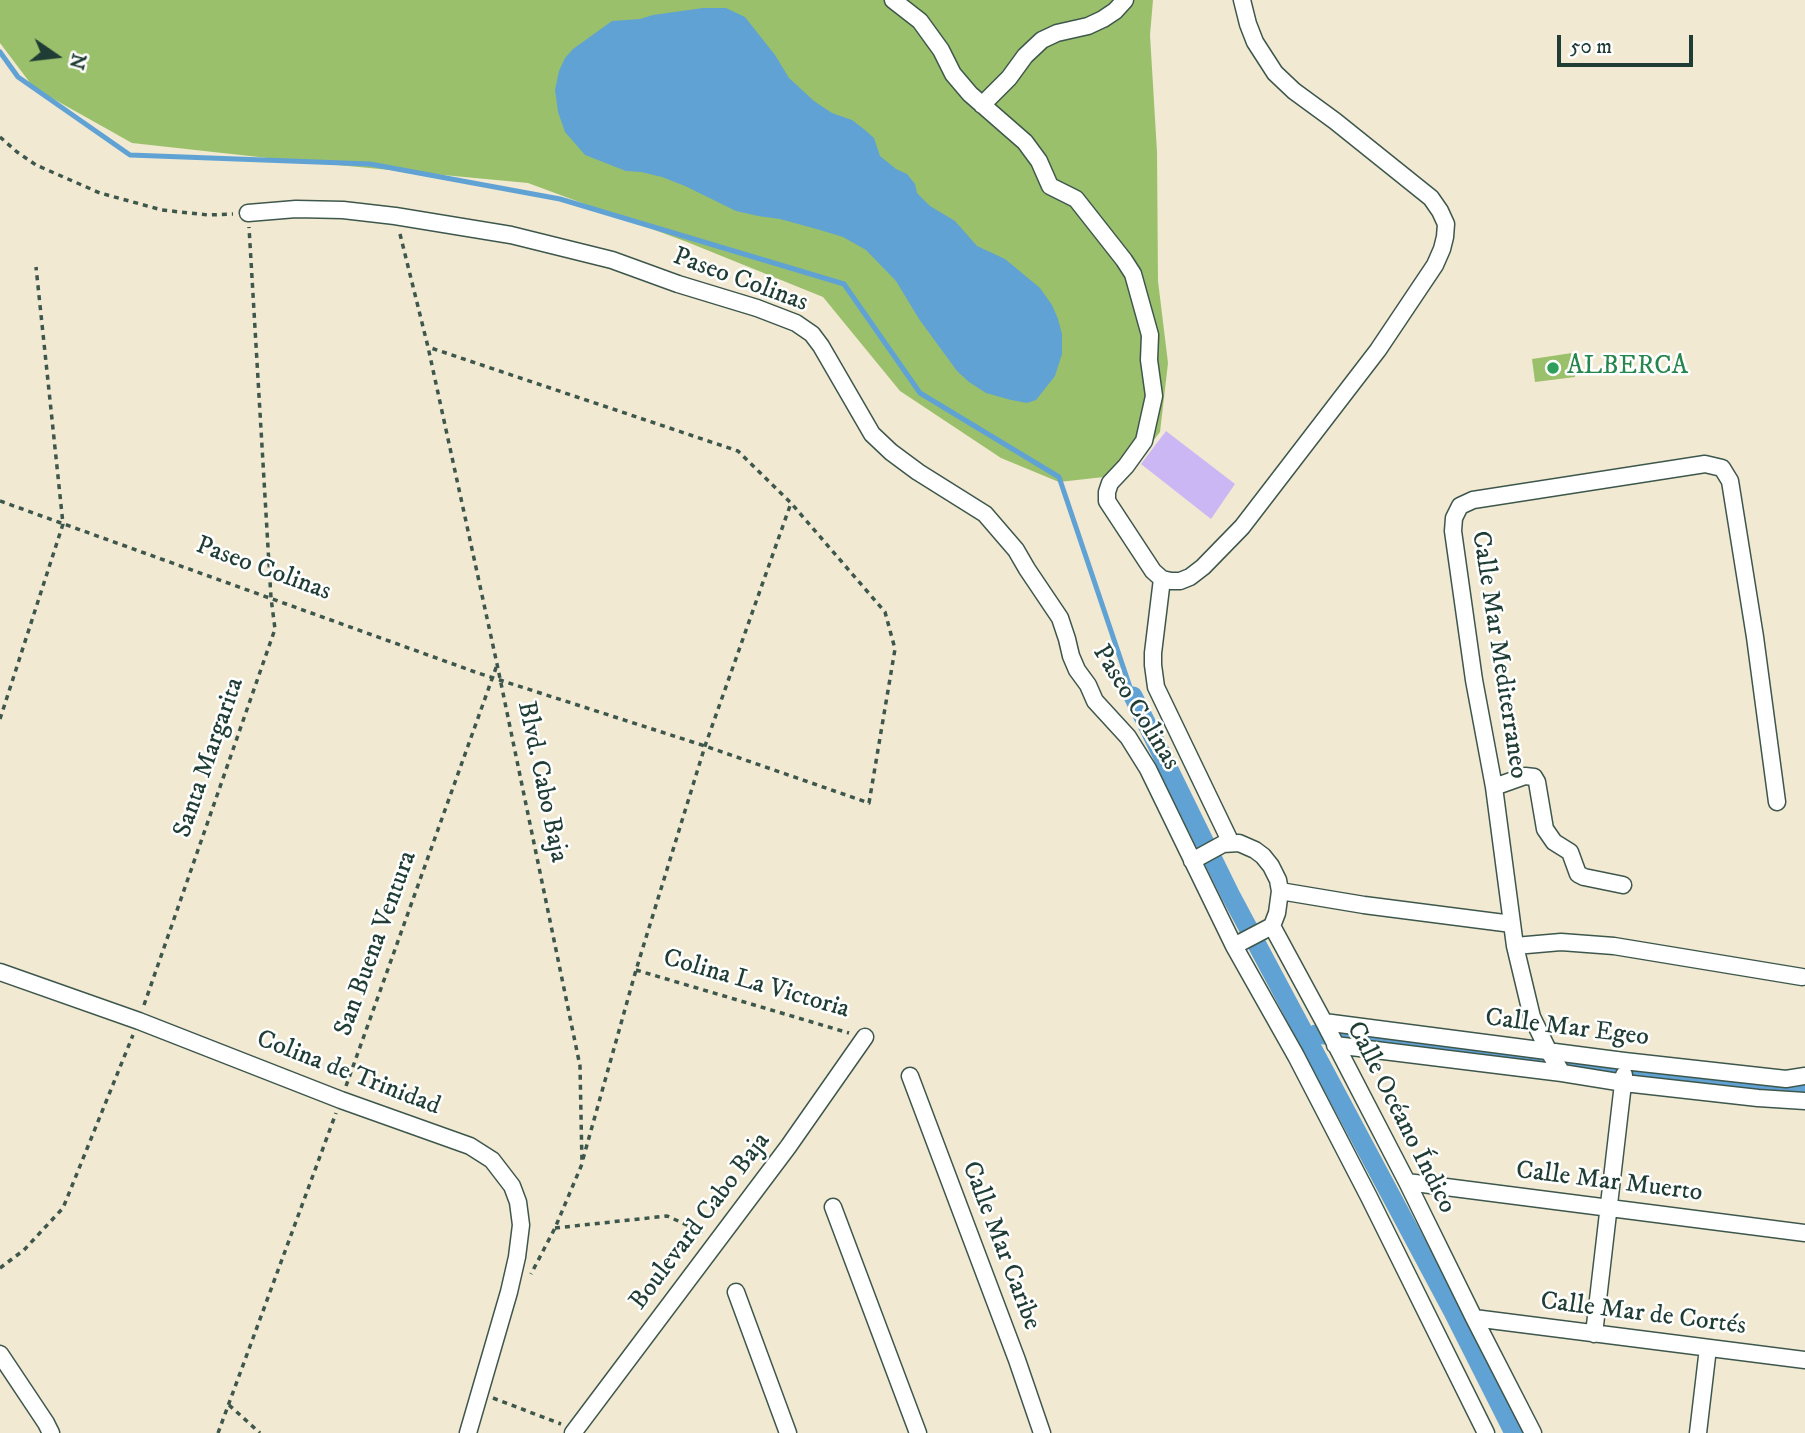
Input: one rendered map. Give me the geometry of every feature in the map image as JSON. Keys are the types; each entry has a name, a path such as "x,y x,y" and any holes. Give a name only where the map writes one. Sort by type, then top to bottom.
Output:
{"street":[{"path":"893,0 920,21 941,50 953,74 970,94 1025,142 1039,161 1050,186 1076,199 1124,260 1136,280 1150,335 1149,360 1154,396 1144,442 1110,483 1107,500 1153,571 1162,579 1180,581 1203,568 1242,527 1378,349 1435,265 1445,237 1446,224 1431,198 1294,91 1275,73 1255,42 1242,0"},
{"path":"982,105 1042,40 1103,19 1125,0"},
{"name":"Paseo Colinas","path":"248,213 296,209 343,210 511,235 612,260 796,323 812,334 821,346 872,434 918,472 985,514 1016,550 1060,618 1071,656 1095,701 1128,737 1196,858"},
{"name":"Calle Mar Mediterraneo","path":"1561,1072 1532,1017 1515,946 1494,787 1474,680 1453,531 1454,518 1460,506 1473,500 1705,464 1722,468 1730,481 1755,637 1777,802"},
{"name":"Paseo Colinas","path":"1162,579 1153,653 1156,687 1224,845"},
{"path":"1494,787 1525,776 1534,777 1545,830 1554,842 1570,852 1578,874 1623,884"},
{"path":"1196,858 1224,845 1245,845 1264,856 1278,880 1280,891 1277,913 1254,936"},
{"name":"Calle Océano Índico","path":"1196,858 1324,1023 1533,1433"},
{"path":"1280,891 1364,905 1512,923"},
{"name":"Calle Océano Índico","path":"1254,936 1296,1056 1486,1433"},
{"path":"1515,946 1561,942 1614,946 1802,977"},
{"name":"Colina de Trinidad","path":"0,972 139,1021 341,1100 470,1146 492,1160 512,1186 518,1202 521,1225 515,1269 481,1393"},
{"name":"Calle Mar Egeo","path":"1324,1023 1624,1062 1786,1079 1805,1076"},
{"name":"Boulevard Cabo Baja","path":"575,1431 788,1147 865,1037"},
{"name":"Calle Mar Egeo","path":"1335,1045 1758,1098 1805,1101"},
{"path":"1594,1334 1624,1082 1624,1062"},
{"name":"Calle Mar Caribe","path":"910,1076 1042,1433"},
{"name":"Calle Mar Muerto","path":"1407,1182 1805,1233"},
{"path":"833,1207 918,1433"},
{"path":"736,1292 788,1433"},
{"name":"Calle Mar de Cortés","path":"1474,1318 1805,1360"},
{"path":"1698,1433 1708,1348"},
{"path":"0,1354 51,1433"},
{"path":"468,1433 481,1393"}],"path":[{"path":"0,137 36,165 100,192 162,210 208,215 248,213"},
{"name":"Santa Margarita","path":"0,1268 24,1250 63,1208 139,1021 275,629 248,213"},
{"name":"Blvd. Cabo Baja","path":"395,216 428,347 497,664 580,1066 582,1164 555,1228 531,1275"},
{"path":"0,719 62,524 36,267"},
{"path":"428,347 738,451 791,503 705,746 636,970 582,1164"},
{"name":"Paseo Colinas","path":"0,501 500,680 705,746 869,803 895,649 884,611 791,503"},
{"name":"San Buena Ventura","path":"218,1433 497,664"},
{"name":"Colina La Victoria","path":"636,970 865,1037"},
{"path":"555,1228 667,1216 718,1238"},
{"path":"481,1393 575,1431"},
{"path":"229,1405 260,1433"}],"green space":[{"path":"0,0 1153,0 1150,35 1157,152 1158,281 1168,363 1160,432 1130,470 1104,477 1059,482 1001,458 900,391 823,297 687,242 528,183 132,143 34,88 0,43"},
{"name":"ALBERCA","path":"1572,353 1575,377 1535,382 1532,359"}],"water":[{"path":"703,8 726,8 745,17 775,55 789,78 814,101 832,113 852,120 865,130 874,138 880,156 907,174 915,184 917,193 930,206 955,221 977,246 1005,259 1040,288 1058,319 1062,334 1062,354 1055,376 1036,400 1027,403 1011,400 986,393 969,382 957,371 919,319 896,281 866,250 843,237 780,219 736,211 662,177 626,171 585,155 565,132 558,112 555,90 559,71 573,49 612,21"}],"building":[{"path":"1166,431 1235,484 1211,519 1141,464"}],"waterway":[{"path":"0,52 18,77 130,155 370,164 560,199 844,284 920,393 1059,477 1133,696"},
{"path":"1133,696 1230,894 1452,1310 1514,1433"},
{"path":"1316,1034 1790,1088 1805,1083"}],"place":[{"name":"ALBERCA","path":"1553,368"}]}
